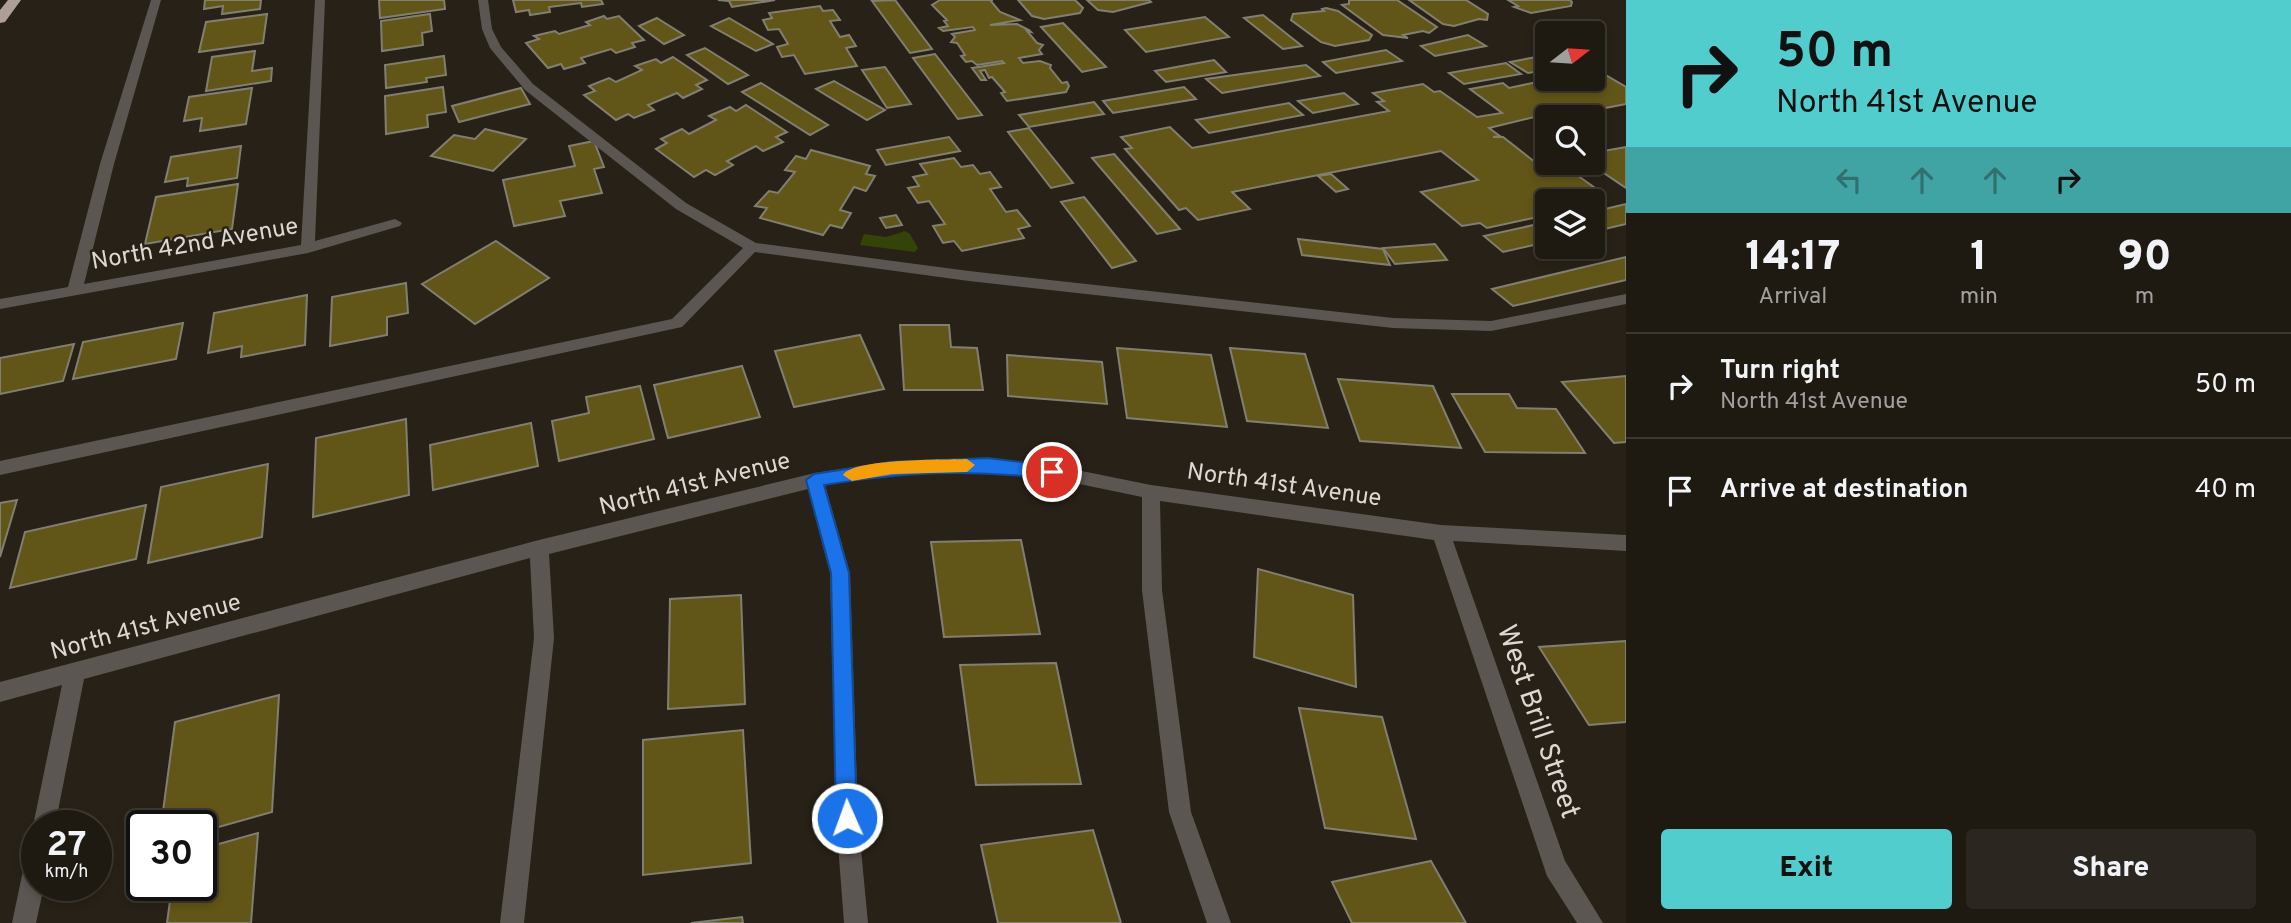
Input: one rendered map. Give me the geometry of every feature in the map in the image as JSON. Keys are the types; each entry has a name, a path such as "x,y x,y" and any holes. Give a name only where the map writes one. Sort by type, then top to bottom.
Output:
{"highway":[{"path":"0,19 15,0"}],"street":[{"path":"75,290 107,164 156,0"},
{"path":"308,248 320,0"},
{"path":"483,0 487,29 496,48 529,87 681,206 752,247 969,276 1393,323 1491,326 1577,311 1626,299"},
{"name":"North 42nd Avenue","path":"0,303 308,248 395,223"},
{"path":"0,468 677,323 752,247"},
{"name":"North 41st Avenue","path":"0,692 539,548 814,480 892,468 988,465 1052,472 1151,492 1441,533 1626,543"},
{"path":"814,480 840,573 847,818 856,923"},
{"path":"1151,492 1152,590 1180,812 1219,923"},
{"name":"West Brill Street","path":"1441,533 1555,868 1591,923"},
{"path":"512,923 544,638 539,548"},
{"path":"47,810 75,672"},
{"path":"24,923 29,901"}],"shaded area":[{"path":"905,231 910,234 918,248 915,252 860,245 864,234 886,237"}],"building":[{"path":"205,0 261,0 260,9 222,14 223,6 204,9"},
{"path":"379,0 444,0 445,9 380,18"},
{"path":"513,0 601,0 603,4 582,7 581,3 549,7 550,12 530,15 529,10 516,12"},
{"path":"718,0 775,0 732,7 729,1"},
{"path":"895,0 932,49 910,53 872,1"},
{"path":"940,0 990,0 1000,12 1020,20 990,25 1017,24 1029,30 1031,32 1027,31 1037,43 1043,45 1039,50 1042,54 1019,58 1023,63 1040,61 1051,65 1050,68 1062,83 1067,82 1069,86 1066,92 1007,101 1001,93 1005,92 992,77 989,78 985,70 980,71 986,80 981,80 972,68 1004,63 1002,61 977,65 972,61 966,62 957,43 951,42 955,37 952,34 975,30 973,27 943,31 939,28 948,26 944,21 947,20 932,5"},
{"path":"1018,0 1075,0 1083,8 1080,13 1044,19 1032,16"},
{"path":"1087,0 1151,2 1113,12 1098,10"},
{"path":"1349,0 1397,0 1437,27 1429,33 1423,31 1403,35 1408,38 1383,35 1342,5 1349,4"},
{"path":"1409,0 1466,0 1488,14 1487,20 1479,19 1454,26 1443,24"},
{"path":"1508,0 1572,2 1571,6 1531,13 1514,7 1518,6"},
{"path":"820,6 823,11 833,10 840,20 830,21 840,37 849,35 856,46 846,48 857,66 805,74 794,55 782,57 777,47 788,44 779,29 768,30 763,20 772,18 769,13"},
{"path":"1322,9 1338,11 1372,35 1369,40 1335,46 1321,42 1291,20 1293,14 1324,11"},
{"path":"267,14 263,43 199,52 206,22"},
{"path":"430,14 432,31 422,33 423,45 382,51 381,21"},
{"path":"1263,15 1302,46 1283,49 1244,18"},
{"path":"604,16 607,19 619,16 644,40 632,43 635,47 616,53 611,49 581,58 585,63 564,69 561,64 548,68 526,43 539,39 534,36 555,31 559,34 590,25 586,22"},
{"path":"1205,17 1229,37 1146,52 1125,30"},
{"path":"657,18 684,35 664,44 639,26"},
{"path":"729,18 773,44 756,51 711,26"},
{"path":"1063,23 1106,67 1082,72 1041,27"},
{"path":"1468,35 1486,46 1435,56 1421,46"},
{"path":"705,48 748,75 728,84 687,55"},
{"path":"1386,50 1402,61 1336,73 1323,62"},
{"path":"255,51 252,71 272,68 271,81 206,91 212,57"},
{"path":"935,54 982,115 958,119 913,58"},
{"path":"444,56 446,75 426,78 427,82 386,88 385,65"},
{"path":"673,57 707,80 696,85 702,89 683,98 677,93 648,105 654,110 634,118 628,114 616,120 584,95 595,91 589,86 609,78 616,82 642,70 635,66 656,59 661,63"},
{"path":"1535,57 1535,72 1528,73 1510,62"},
{"path":"1214,60 1226,72 1166,82 1155,71"},
{"path":"1506,63 1521,74 1464,84 1449,73"},
{"path":"1306,65 1320,76 1222,93 1206,79"},
{"path":"885,67 911,104 887,108 862,70"},
{"path":"1605,75 1626,87 1626,104 1605,108 1605,105 1535,105 1535,117 1489,128 1500,136 1493,137 1503,137 1535,162 1535,175 1577,175 1597,189 1535,189 1535,218 1487,228 1480,223 1462,226 1421,192 1478,180 1441,151 1232,192 1250,209 1198,220 1186,208 1179,210 1125,149 1132,148 1121,137 1170,127 1192,148 1389,111 1377,102 1384,101 1373,93 1423,84 1434,92 1440,91 1477,117 1502,113 1470,89 1503,83 1509,88 1535,82 1535,91 1605,91"},
{"path":"834,81 885,110 867,120 816,89"},
{"path":"761,83 828,125 810,135 742,92"},
{"path":"443,87 446,112 427,115 428,127 386,134 385,96"},
{"path":"1184,87 1196,99 1113,113 1103,101"},
{"path":"252,88 246,124 200,131 202,118 184,121 189,97"},
{"path":"521,88 530,104 459,122 452,106"},
{"path":"1344,93 1358,104 1313,113 1298,101"},
{"path":"1094,102 1104,114 1029,127 1019,115"},
{"path":"1289,103 1303,115 1209,133 1196,120"},
{"path":"746,105 787,132 776,137 783,142 763,151 756,146 727,161 733,165 715,175 706,170 694,177 656,149 667,143 661,139 682,129 689,134 716,120 709,116 730,107 736,111"},
{"path":"1029,128 1073,183 1051,188 1008,132"},
{"path":"485,129 526,139 493,171 431,156 454,135 475,139"},
{"path":"949,137 960,151 886,165 877,150"},
{"path":"594,141 604,167 594,169 602,193 560,201 565,216 514,226 503,180 575,166 569,146"},
{"path":"241,146 237,178 187,186 188,178 165,182 171,157"},
{"path":"1626,147 1626,188 1605,174 1605,151"},
{"path":"811,150 870,166 866,174 875,176 866,191 854,187 840,210 851,213 842,228 830,225 823,235 760,218 767,208 755,206 769,191 778,193 795,172 785,170 796,156 806,159"},
{"path":"1114,154 1180,229 1157,234 1092,158"},
{"path":"954,158 961,167 973,165 980,174 990,172 1001,187 990,189 1006,212 1017,210 1030,226 1018,229 1024,238 962,251 954,241 943,243 933,226 945,224 929,201 918,203 908,188 919,186 913,177 927,174 920,164"},
{"path":"1331,174 1348,189 1336,192 1318,176"},
{"path":"238,184 232,229 145,244 156,197"},
{"path":"1084,197 1136,261 1112,268 1061,202"},
{"path":"1626,204 1626,224 1605,229 1605,209"},
{"path":"896,215 902,225 886,228 880,218"},
{"path":"1535,225 1535,245 1503,252 1484,236"},
{"path":"1298,239 1383,249 1390,265 1302,255"},
{"path":"496,241 549,278 475,324 422,284"},
{"path":"1435,244 1447,260 1395,264 1383,248"},
{"path":"1626,257 1626,280 1513,306 1492,289"},
{"path":"406,283 408,313 387,317 387,335 330,346 332,297"},
{"path":"307,295 305,345 241,357 242,346 208,353 214,313"},
{"path":"183,323 176,359 73,379 83,342"},
{"path":"900,325 949,325 951,347 977,348 983,390 904,390"},
{"path":"860,335 884,389 794,407 775,351"},
{"path":"74,344 63,381 0,394 0,358"},
{"path":"1117,348 1211,355 1227,427 1127,418"},
{"path":"1230,348 1305,354 1328,428 1247,421"},
{"path":"1007,355 1102,362 1107,404 1008,396"},
{"path":"742,366 760,417 668,438 654,385"},
{"path":"1626,376 1626,442 1614,443 1562,382"},
{"path":"1338,379 1433,386 1461,448 1360,441"},
{"path":"640,386 654,439 559,461 552,421 589,413 586,397"},
{"path":"1452,394 1509,394 1517,408 1556,409 1585,453 1485,452"},
{"path":"406,419 409,495 313,517 316,438"},
{"path":"531,423 538,466 433,490 430,445"},
{"path":"268,464 262,537 148,563 161,487"},
{"path":"17,500 0,557 0,503"},
{"path":"146,505 136,559 10,588 25,532"},
{"path":"1021,540 1040,634 944,637 931,542"},
{"path":"1258,569 1353,595 1356,687 1254,657"},
{"path":"741,595 745,704 668,709 670,599"},
{"path":"1626,641 1626,722 1589,725 1539,647"},
{"path":"1056,663 1081,784 976,785 960,665"},
{"path":"279,695 272,812 217,827 217,810 163,810 175,722"},
{"path":"1299,708 1382,717 1416,839 1325,828"},
{"path":"743,730 751,863 643,875 643,740"},
{"path":"1093,830 1121,923 998,923 981,845"},
{"path":"258,833 251,923 167,923 170,901 217,901 217,845"},
{"path":"1431,861 1466,923 1352,923 1332,882"},
{"path":"742,917 743,923 691,923"}],"slow traffic":[{"path":"852,475 892,468 967,465"}],"route":[{"path":"847,818 840,573 814,480 892,468 988,465 1052,472"}]}
